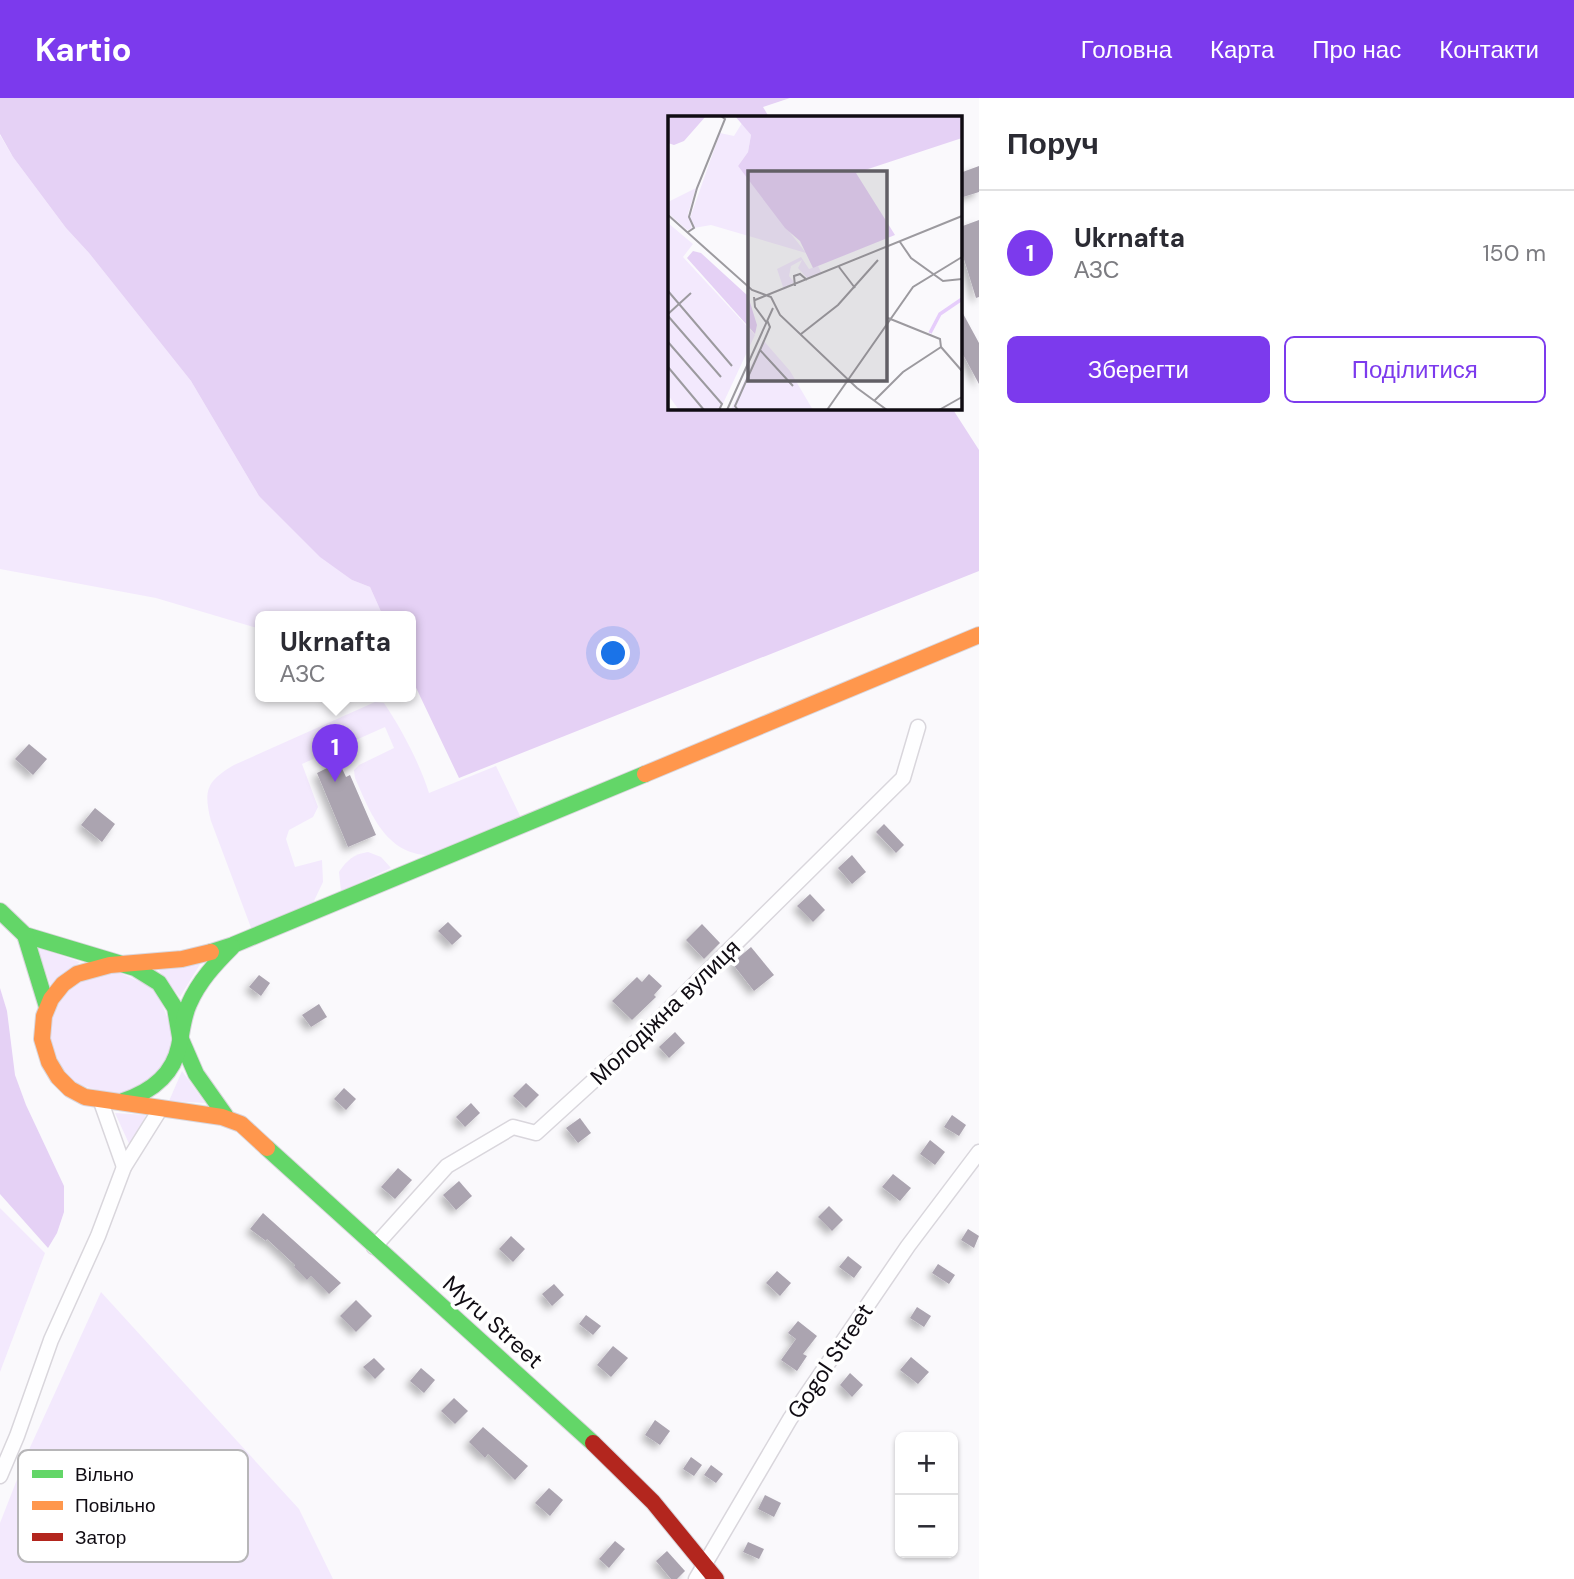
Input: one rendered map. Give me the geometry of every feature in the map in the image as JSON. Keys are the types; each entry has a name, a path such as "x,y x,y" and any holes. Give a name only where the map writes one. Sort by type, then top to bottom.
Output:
{"street":[{"path":"173,1063 164,1078 136,1097 101,1102 82,1096 65,1085 46,1058 42,1042 42,1024 47,1007 57,989 72,976 98,965 183,959 233,945 979,635"},
{"name":"Молодіжна вулиця","path":"374,1247 447,1166 513,1127 536,1133 636,1042 903,778 918,727"},
{"path":"0,911 25,935 135,968 159,984 175,1008 180,1037 196,1074 225,1115"},
{"path":"25,935 47,1007"},
{"path":"0,1476 51,1339 98,1236 124,1167 161,1108 187,1006 202,978 233,945"},
{"path":"121,1101 225,1115"},
{"path":"101,1102 124,1167"},
{"name":"Myru Street","path":"225,1115 241,1124 576,1427 653,1502 701,1572 716,1579"},
{"name":"Gogol Street","path":"701,1572 790,1419 908,1246 979,1152"}],"shaded area":[{"path":"0,98 790,98 763,107 768,116 668,116 668,410 953,410 979,450 979,571 459,778 416,688 416,611 381,611 370,587 352,580 320,557 259,496 191,381 66,228 13,157 0,134"},
{"path":"0,135 13,157 66,228 191,381 259,496 352,580 370,587 381,611 255,611 255,628 156,598 0,569"},
{"path":"375,702 384,703 397,724 429,793 496,766 523,822 429,855 401,848 391,840 374,817 355,778 354,770 359,765 394,748 385,727 302,764 318,807 313,817 289,830 286,839 295,867 322,860 323,882 313,903 253,933 211,821 207,801 209,787 218,776 234,765"},
{"path":"368,852 381,857 391,868 341,891 339,872 351,858"},
{"path":"37,947 80,962 51,986"},
{"path":"202,961 180,997 157,968"},
{"path":"116,971 156,989 175,1037 160,1075 121,1097 70,1082 49,1042 53,1010 76,982"},
{"path":"0,988 7,1011 15,1075 64,1186 64,1212 57,1233 48,1248 0,1194"},
{"path":"182,1071 205,1103 169,1101"},
{"path":"115,1113 146,1115 131,1148"},
{"path":"0,1208 45,1253 0,1372"},
{"path":"101,1292 245,1450 29,1450"},
{"path":"248,1453 299,1509 333,1579 0,1579 0,1523 18,1477 18,1562 248,1562"}],"building":[{"path":"979,166 979,192 962,197 962,172"},
{"path":"979,220 979,297 976,298 962,256 962,226"},
{"path":"962,312 979,343 979,384 962,353"},
{"path":"29,744 47,759 33,775 15,759"},
{"path":"339,762 346,777 350,775 376,835 348,847 317,773"},
{"path":"95,808 115,824 102,842 81,825"},
{"path":"884,824 904,845 896,853 876,832"},
{"path":"852,855 866,872 852,884 838,868"},
{"path":"810,894 825,910 813,922 797,906"},
{"path":"448,922 462,936 452,945 438,931"},
{"path":"702,924 720,943 704,959 686,940"},
{"path":"751,947 774,975 754,991 732,963"},
{"path":"649,974 662,986 654,995 656,997 632,1020 612,1001 637,977 642,982"},
{"path":"259,975 270,983 261,996 249,987"},
{"path":"319,1004 327,1017 311,1027 302,1015"},
{"path":"675,1032 685,1043 669,1058 659,1047"},
{"path":"526,1083 539,1095 526,1108 513,1096"},
{"path":"344,1088 356,1099 346,1110 334,1099"},
{"path":"471,1103 480,1113 465,1127 456,1117"},
{"path":"952,1115 966,1125 959,1136 944,1127"},
{"path":"580,1118 591,1133 578,1143 566,1128"},
{"path":"930,1140 945,1152 935,1165 920,1154"},
{"path":"398,1168 412,1180 395,1199 381,1187"},
{"path":"893,1174 911,1188 900,1201 882,1187"},
{"path":"459,1181 472,1196 456,1210 443,1195"},
{"path":"829,1206 843,1220 832,1231 818,1217"},
{"path":"263,1213 341,1283 329,1294 311,1276 307,1280 267,1239 266,1241 250,1229"},
{"path":"968,1229 979,1236 974,1248 961,1240"},
{"path":"511,1236 525,1249 513,1262 499,1249"},
{"path":"848,1256 862,1267 854,1278 839,1267"},
{"path":"938,1264 955,1275 949,1284 932,1273"},
{"path":"777,1271 791,1283 780,1296 766,1283"},
{"path":"554,1284 564,1295 552,1306 542,1294"},
{"path":"356,1300 372,1316 356,1332 340,1316"},
{"path":"917,1307 931,1316 924,1327 910,1318"},
{"path":"586,1315 601,1326 593,1335 579,1324"},
{"path":"798,1321 817,1336 803,1354 807,1356 797,1371 781,1360 796,1339 788,1333"},
{"path":"613,1346 628,1358 611,1377 597,1365"},
{"path":"911,1357 929,1372 918,1384 900,1370"},
{"path":"374,1358 385,1369 375,1379 363,1367"},
{"path":"421,1368 435,1380 424,1393 410,1381"},
{"path":"850,1373 863,1385 852,1397 840,1385"},
{"path":"454,1398 468,1411 455,1424 441,1411"},
{"path":"655,1420 670,1431 660,1445 645,1435"},
{"path":"483,1427 528,1466 515,1480 488,1454 485,1458 469,1442"},
{"path":"691,1457 702,1465 694,1476 683,1469"},
{"path":"711,1465 723,1474 716,1483 704,1475"},
{"path":"549,1488 563,1500 550,1516 535,1503"},
{"path":"765,1495 781,1503 774,1517 758,1509"},
{"path":"615,1541 625,1549 609,1568 599,1559"},
{"path":"748,1542 764,1549 759,1559 743,1552"},
{"path":"667,1551 685,1571 677,1579 671,1579 656,1561"}],"traffic: fast":[{"path":"211,952 645,774"},
{"path":"0,911 25,935 135,968 159,983 175,1008 180,1037 196,1074 225,1115"},
{"path":"25,935 47,1007"},
{"path":"123,1101 151,1088 172,1066 185,1014 193,996 208,973 232,947"},
{"path":"267,1148 593,1443"}],"traffic: slow":[{"path":"645,774 979,635"},
{"path":"211,952 182,959 110,965 77,974 63,984 51,999 44,1016 42,1039 49,1062 58,1077 70,1089 85,1097 222,1117 241,1124 267,1148"}],"traffic: jam":[{"path":"593,1443 653,1502 716,1579"}],"place":[{"name":"Ukrnafta","path":"335,782"}]}
